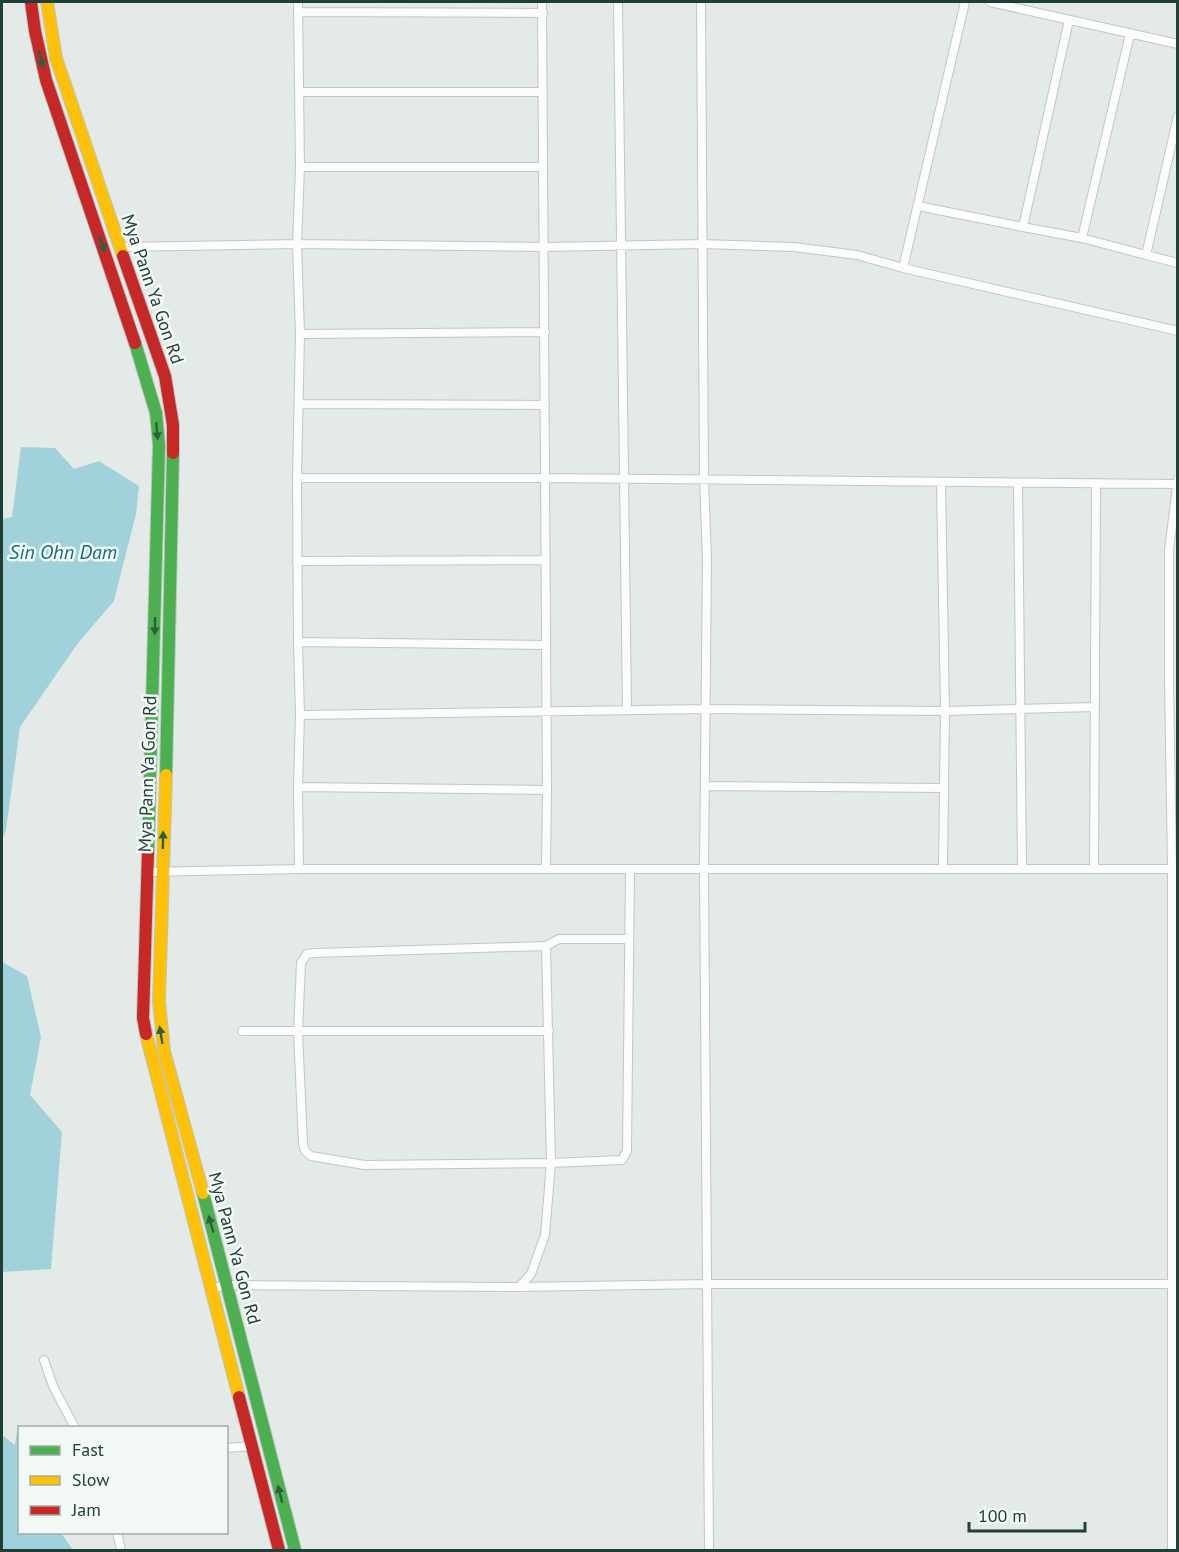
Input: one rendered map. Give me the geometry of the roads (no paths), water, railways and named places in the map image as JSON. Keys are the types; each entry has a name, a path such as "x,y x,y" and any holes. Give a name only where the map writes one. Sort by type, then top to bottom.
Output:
{"main road":[{"name":"Mya Pann Ya Gon Rd","path":"31,2 34,31 46,80 144,368 156,413 159,445 146,872 143,1007 145,1031 279,1551"},
{"name":"Mya Pann Ya Gon Rd","path":"47,2 56,58 165,376 173,425 171,594 159,1001 161,1035 195,1170 228,1285 295,1551"}],"street":[{"path":"298,2 300,167 297,244 300,334 297,478 299,869"},
{"path":"542,2 546,869"},
{"path":"618,2 627,711"},
{"path":"701,2 704,479 707,559 704,870 709,1551"},
{"path":"903,268 965,2"},
{"path":"990,2 1178,44"},
{"path":"299,12 543,13"},
{"path":"1023,227 1070,20"},
{"path":"1082,238 1130,34"},
{"path":"299,92 542,92"},
{"path":"1146,255 1178,116"},
{"path":"300,167 543,167"},
{"path":"918,206 1082,238 1178,263"},
{"path":"120,248 297,244 544,247 702,244 794,247 857,255 903,268 1178,331"},
{"path":"300,334 545,332"},
{"path":"300,404 545,405"},
{"path":"297,478 704,479 1018,484 1177,482 1169,550 1168,679 1175,868 1175,1284 1172,1551"},
{"path":"941,483 945,711 943,868"},
{"path":"1018,484 1022,869"},
{"path":"1094,869 1096,484"},
{"path":"297,561 544,560"},
{"path":"298,642 545,645"},
{"path":"1168,679 1178,678"},
{"path":"300,715 705,709 945,711 1095,708"},
{"path":"705,786 943,788"},
{"path":"298,787 547,790"},
{"path":"146,872 299,869 1175,868"},
{"path":"628,939 559,939 546,946 307,954 301,963 298,1032 305,1151 311,1156 364,1164 551,1163 622,1160 627,1152 630,870"},
{"path":"519,1287 531,1274 545,1235 551,1163 546,946"},
{"path":"242,1031 549,1031"},
{"path":"210,1289 228,1285 519,1287 707,1284 1175,1284"},
{"path":"44,1360 53,1386 74,1426"},
{"path":"228,1448 252,1446"},
{"path":"117,1534 121,1551"}],"water":[{"name":"Sin Ohn Dam","path":"21,447 55,448 74,469 99,461 139,486 136,514 114,601 78,643 20,727 6,830 2,840 2,519 12,517"},
{"path":"2,962 27,976 41,1037 30,1095 62,1132 51,1269 2,1272"},
{"path":"18,1431 18,1534 62,1534 73,1550 2,1550 2,1435 15,1445"}]}
